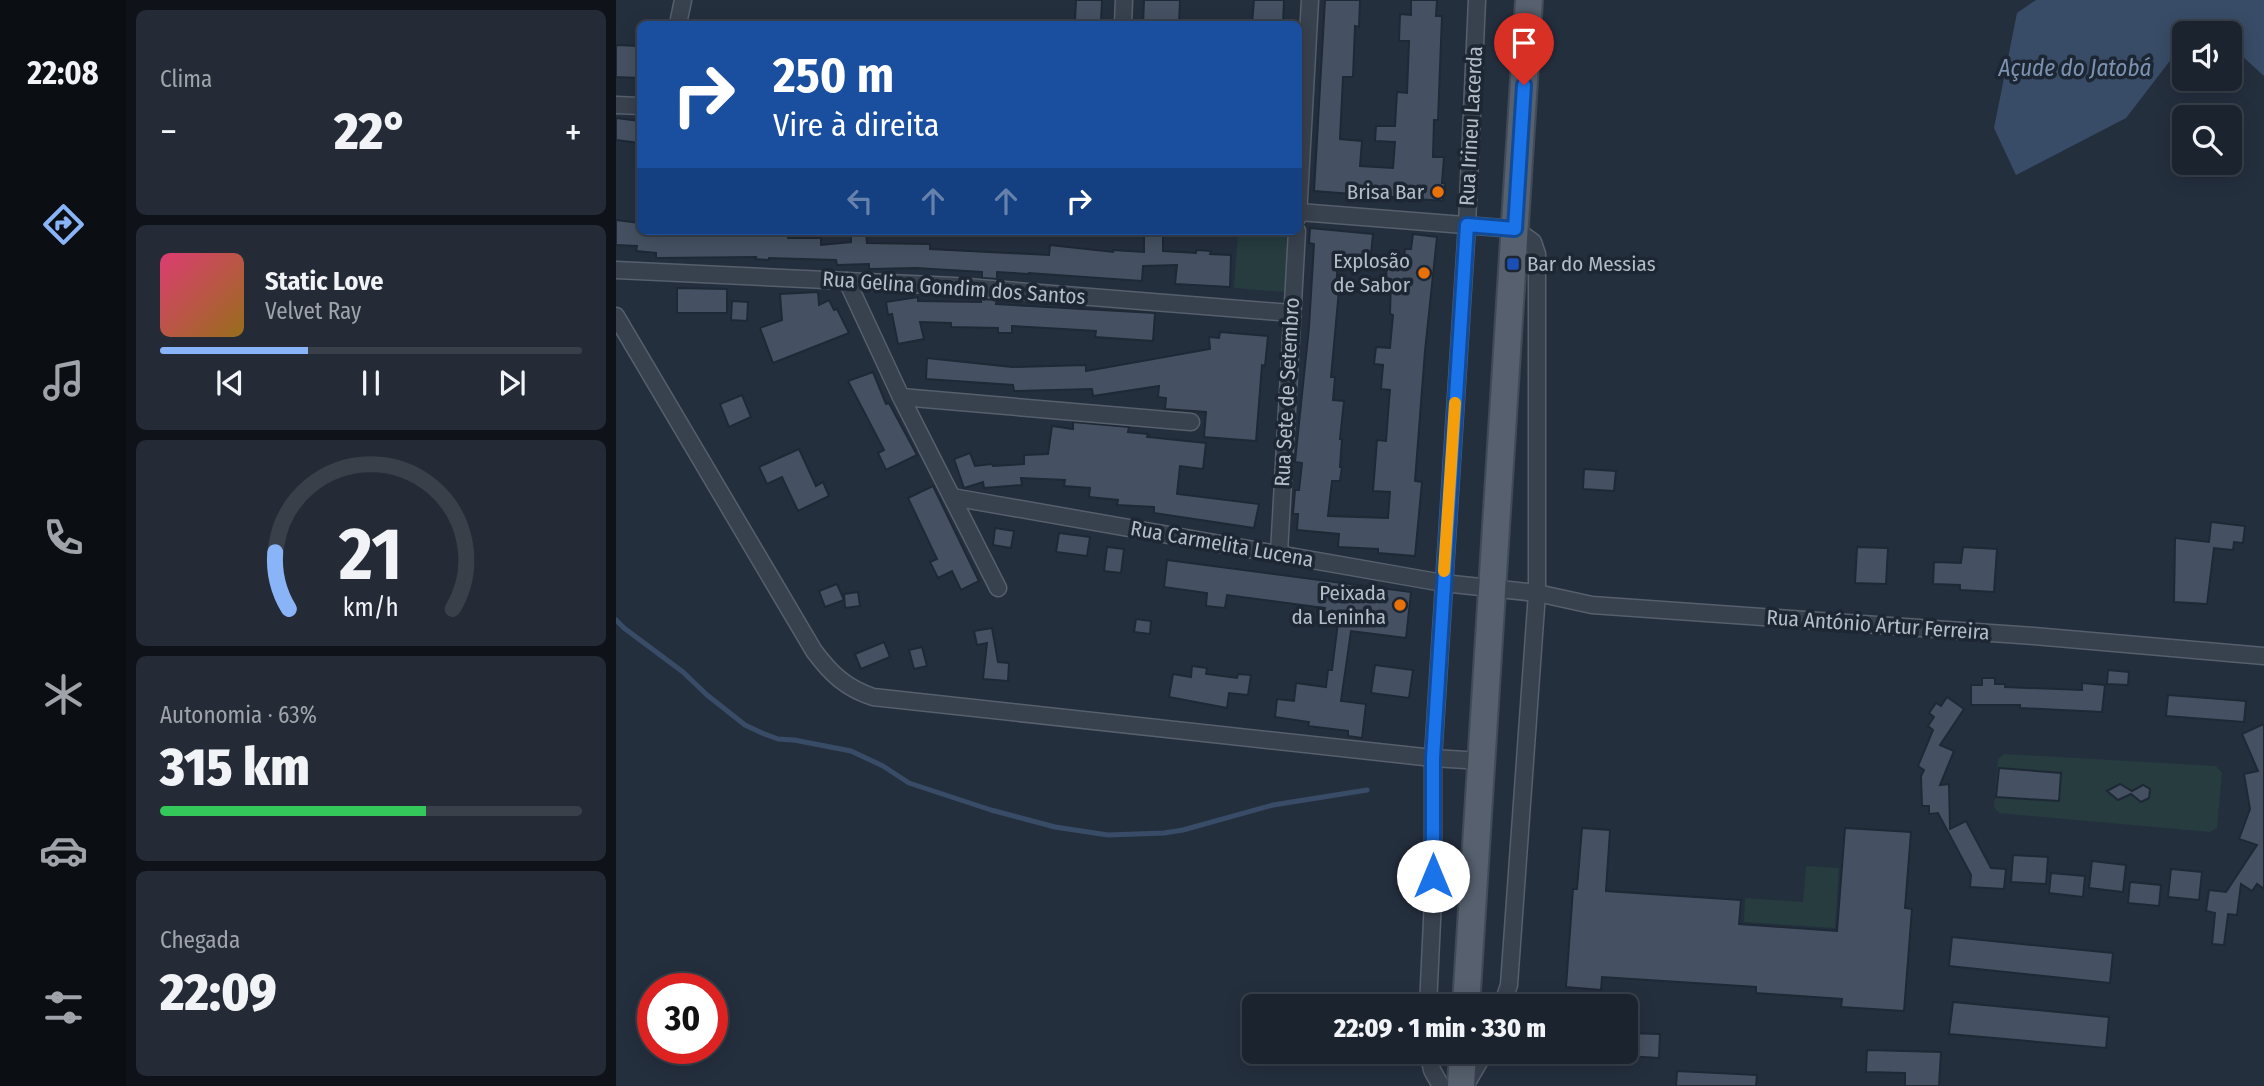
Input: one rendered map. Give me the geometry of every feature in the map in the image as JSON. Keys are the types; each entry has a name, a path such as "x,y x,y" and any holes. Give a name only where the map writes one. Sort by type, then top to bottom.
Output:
{"main road":[{"path":"1467,994 1529,0"},
{"path":"1463,1064 1463,1086"}],"street":[{"path":"679,21 683,0"},
{"path":"1123,21 1124,0"},
{"path":"1302,120 1310,0"},
{"name":"Rua Irineu Lacerda","path":"1429,994 1433,899 1433,758 1467,225 1477,0"},
{"path":"616,105 637,106"},
{"path":"1302,214 1515,229 1533,242 1538,267 1537,593 1509,985 1506,994"},
{"name":"Rua Sete de Setembro","path":"1279,553 1297,235"},
{"name":"Rua Gelina Gondim dos Santos","path":"616,270 954,286 1292,313"},
{"path":"847,281 901,397 998,588"},
{"path":"616,316 814,651 828,670 856,691 873,697 1482,762"},
{"path":"901,397 1191,422"},
{"name":"Rua Carmelita Lucena","path":"953,497 1443,583 1493,589"},
{"name":"Rua António Artur Ferreira","path":"1493,589 1537,593 1563,600 1625,609 2035,636 2264,656"},
{"path":"1431,1064 1441,1086"},
{"path":"1463,1086 1477,1064"}],"green space":[{"path":"1238,235 1291,235 1286,292 1234,288"},
{"path":"2004,754 2216,766 2222,773 2217,828 2210,832 1999,813 1994,807 1998,759"},
{"path":"1806,866 1839,868 1835,928 1744,922 1745,898 1803,902"}],"water":[{"name":"Açude do Jatobá","path":"2036,0 2264,0 2264,76 2242,56 2242,21 2172,21 2172,58 2126,118 2016,175 1994,128 2017,13"}],"building":[{"path":"1076,0 1102,0 1101,21 1075,21"},
{"path":"1144,0 1180,0 1179,21 1143,21"},
{"path":"1254,0 1284,0 1283,21 1252,21"},
{"path":"1325,0 1360,0 1359,27 1355,26 1353,77 1343,77 1340,139 1362,141 1360,166 1393,168 1395,142 1375,141 1376,126 1395,126 1397,92 1407,93 1409,41 1399,41 1400,14 1411,15 1411,0 1437,0 1436,16 1442,16 1438,120 1434,120 1433,157 1444,157 1443,201 1314,191"},
{"path":"616,45 637,46 637,78 616,77"},
{"path":"616,118 637,121 637,143 616,140"},
{"path":"616,220 637,223 637,235 788,235 788,238 821,238 821,245 851,242 851,235 866,235 867,243 930,244 930,249 1049,255 1050,245 1113,252 1144,252 1144,235 1163,235 1163,251 1196,253 1196,250 1231,255 1230,287 1175,284 1177,265 1143,266 1142,281 997,272 997,279 982,278 982,272 916,268 869,269 869,264 837,265 836,260 769,260 755,259 756,257 656,258 656,253 636,251 637,246 616,245"},
{"path":"1310,228 1373,234 1370,264 1338,261 1336,289 1339,290 1331,377 1335,377 1333,400 1344,401 1340,439 1342,467 1340,481 1332,481 1328,516 1388,518 1390,492 1373,491 1377,440 1386,441 1390,390 1381,389 1383,365 1374,364 1376,347 1390,348 1393,315 1390,314 1391,279 1386,278 1387,264 1403,266 1405,249 1411,249 1413,234 1437,237 1415,481 1422,482 1415,556 1378,553 1378,549 1338,547 1339,534 1297,530 1298,514 1293,514 1295,490 1299,490 1302,463 1295,462 1309,327 1314,244 1309,243"},
{"path":"677,288 727,289 727,313 677,313"},
{"path":"818,292 819,305 829,300 834,310 837,309 849,333 773,363 760,328 782,320 780,294"},
{"path":"918,297 918,301 981,302 981,299 997,300 996,304 1155,313 1153,341 1095,337 1096,331 1012,326 1012,333 998,333 998,328 951,327 951,323 920,322 924,339 898,344 892,314 888,315 886,302"},
{"path":"732,301 748,302 747,321 731,320"},
{"path":"1220,332 1268,336 1265,366 1262,365 1256,441 1204,437 1206,412 1165,409 1166,398 1158,397 1159,386 1093,396 1092,389 1014,391 1013,385 926,379 927,358 1012,367 1086,365 1086,371 1210,349 1209,337 1219,338"},
{"path":"873,372 886,404 889,403 917,455 886,470 878,453 884,450 848,381"},
{"path":"742,395 751,417 729,427 720,404"},
{"path":"1073,422 1129,427 1128,432 1148,434 1147,437 1206,443 1203,469 1180,466 1177,494 1259,504 1254,528 1154,513 1154,507 1117,505 1118,500 1089,497 1090,488 1064,486 1065,480 1021,478 1022,485 984,488 983,482 964,488 954,459 970,453 975,466 1024,464 1024,455 1048,454 1052,426 1073,429"},
{"path":"799,449 816,486 823,482 829,496 798,511 782,477 767,484 759,467"},
{"path":"1584,469 1616,471 1614,491 1583,489"},
{"path":"933,486 979,581 961,590 952,571 938,578 930,562 937,559 908,498"},
{"path":"2211,522 2245,526 2243,543 2234,542 2233,550 2214,548 2207,604 2174,602 2175,538 2209,542"},
{"path":"995,528 1014,531 1011,548 993,545"},
{"path":"1059,533 1090,537 1087,556 1056,552"},
{"path":"1107,547 1124,549 1121,573 1104,571"},
{"path":"1857,547 1888,548 1886,584 1855,583"},
{"path":"1963,547 1997,549 1994,592 1960,590 1960,585 1933,584 1934,562 1961,563"},
{"path":"1167,560 1411,592 1406,638 1351,631 1341,701 1366,704 1362,738 1348,736 1348,731 1308,726 1309,722 1275,717 1277,699 1294,701 1296,683 1326,687 1328,670 1332,670 1339,614 1324,612 1325,608 1227,595 1225,608 1206,606 1207,593 1164,587"},
{"path":"837,584 844,600 825,607 819,591"},
{"path":"858,592 860,606 845,608 844,594"},
{"path":"1136,619 1151,621 1150,634 1134,632"},
{"path":"992,628 998,662 1009,663 1008,681 983,679 987,643 977,645 974,631"},
{"path":"884,642 890,657 861,669 855,654"},
{"path":"922,647 927,666 914,669 909,650"},
{"path":"1375,665 1413,670 1409,698 1371,693"},
{"path":"1192,666 1207,668 1206,674 1237,678 1238,674 1251,675 1248,695 1229,693 1227,708 1169,697 1173,674 1191,677"},
{"path":"2108,670 2129,672 2128,685 2107,684"},
{"path":"1982,678 1995,678 1995,684 2005,684 2005,687 2082,690 2082,683 2105,685 2102,712 2020,708 2020,705 1971,705 1971,685 1982,685"},
{"path":"2168,695 2246,701 2244,722 2166,716"},
{"path":"1947,697 1964,709 1940,745 1954,751 1940,785 1949,784 1950,829 1966,821 1991,868 2006,869 2004,889 1970,887 1971,875 1938,813 1929,814 1929,806 1922,806 1921,776 1924,770 1918,766 1933,730 1928,726 1934,717 1929,713 1936,703 1941,706"},
{"path":"2264,724 2264,889 2257,884 2252,891 2241,884 2237,915 2228,914 2224,945 2212,944 2215,913 2206,911 2209,890 2226,892 2257,845 2239,839 2250,809 2244,774 2258,771 2242,734"},
{"path":"1999,768 2061,773 2059,801 1996,797"},
{"path":"2120,784 2132,791 2143,785 2150,789 2149,798 2141,802 2131,794 2118,800 2107,791"},
{"path":"1582,828 1610,830 1606,891 1741,900 1739,924 1837,931 1845,828 1911,832 1905,908 1912,909 1904,1011 1841,1007 1842,999 1756,993 1756,987 1602,977 1601,990 1566,987 1573,889 1577,889"},
{"path":"2013,855 2048,857 2046,884 2011,882"},
{"path":"2092,861 2126,865 2123,892 2089,888"},
{"path":"2171,869 2202,872 2199,900 2168,897"},
{"path":"2051,873 2085,876 2083,897 2049,893"},
{"path":"2130,882 2161,885 2159,906 2128,903"},
{"path":"1952,937 2113,953 2110,983 1949,966"},
{"path":"1953,1002 2109,1017 2106,1048 1949,1034"},
{"path":"1638,1033 1660,1034 1659,1058 1638,1057"},
{"path":"1867,1050 1941,1052 1939,1086 1905,1086 1905,1073 1866,1072"},
{"path":"1677,1071 1757,1075 1756,1086 1676,1086"}],"waterway":[{"path":"616,620 745,725 778,739 851,751 883,766 909,783 991,810 1055,827 1108,835 1164,833 1273,805 1367,790"}],"slow traffic":[{"path":"1444,571 1455,403"}],"place":[{"name":"Brisa Bar","path":"1438,192"},
{"name":"Bar do Messias","path":"1513,264"},
{"name":"Explosão de Sabor","path":"1424,273"},
{"name":"Peixada da Leninha","path":"1400,605"}],"route":[{"path":"1433,876 1433,758 1467,225 1515,229 1524,85"}]}
